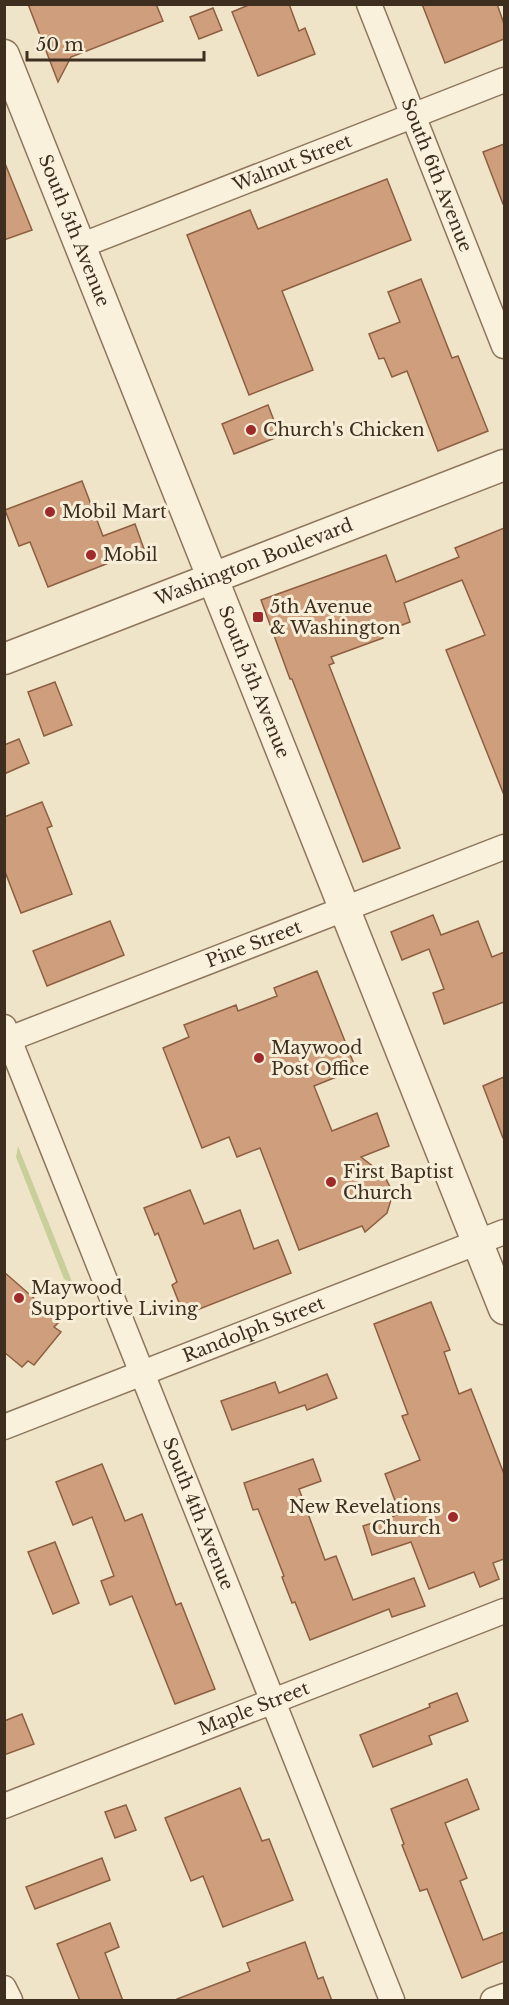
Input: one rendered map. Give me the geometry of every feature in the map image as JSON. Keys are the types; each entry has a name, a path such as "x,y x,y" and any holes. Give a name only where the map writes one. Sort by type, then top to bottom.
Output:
{"street":[{"name":"South 6th Avenue","path":"369,4 504,346"},
{"name":"South 5th Avenue","path":"4,55 345,909 491,1237 504,1308"},
{"name":"Walnut Street","path":"80,246 504,81"},
{"name":"Washington Boulevard","path":"4,659 504,465"},
{"name":"Pine Street","path":"6,1035 345,909 504,847"},
{"name":"South 4th Avenue","path":"6,1035 392,2001"},
{"name":"Randolph Street","path":"4,1427 491,1237"},
{"name":"Maple Street","path":"4,1806 504,1611"},
{"path":"4,1988 10,2001"},
{"path":"493,2001 504,1996"}],"green space":[{"path":"18,1146 73,1284 64,1279 16,1157"}],"building":[{"path":"28,4 156,4 163,21 71,57 58,82"},
{"path":"251,4 289,4 299,31 305,28 315,54 258,76 232,12"},
{"path":"422,4 497,4 504,24 504,39 445,63"},
{"path":"213,8 222,30 199,39 190,17"},
{"path":"504,144 504,204 503,204 483,152"},
{"path":"4,161 32,230 4,240"},
{"path":"387,179 411,240 282,291 313,370 249,395 187,235 250,210 258,229"},
{"path":"421,279 452,358 458,356 488,431 438,451 407,371 392,377 384,358 379,359 369,334 400,322 388,292"},
{"name":"Church's Chicken","path":"268,405 280,436 234,454 222,424"},
{"path":"82,481 103,536 135,524 144,549 48,587 30,542 19,546 5,510"},
{"path":"504,528 504,795 446,650 485,635 462,580 404,603 410,622 381,633 383,638 331,657 334,663 329,665 400,848 363,862 261,600 386,555 396,582 459,557 455,548"},
{"path":"55,682 72,725 44,736 28,692"},
{"path":"19,739 29,763 4,774 4,745"},
{"path":"42,802 52,826 47,828 72,894 21,913 4,869 4,817"},
{"path":"433,915 441,935 478,921 492,957 504,952 504,1002 444,1024 433,993 444,989 429,949 402,960 391,932"},
{"path":"110,921 124,955 47,986 33,951"},
{"name":"Maywood Post Office","path":"317,971 356,1069 314,1086 332,1131 377,1113 389,1146 361,1157 384,1175 393,1193 387,1213 365,1232 362,1226 299,1250 260,1148 237,1157 229,1137 202,1148 163,1048 189,1037 184,1025 236,1005 238,1011 277,996 274,988"},
{"path":"504,1077 504,1138 503,1138 483,1086"},
{"path":"190,1190 204,1224 240,1210 254,1249 278,1240 291,1273 184,1315 172,1285 177,1282 158,1233 155,1235 144,1208"},
{"name":"Maywood Supportive Living","path":"4,1272 60,1321 54,1327 61,1332 34,1365 28,1361 22,1367 4,1352"},
{"path":"431,1302 450,1350 444,1352 459,1394 471,1389 504,1474 504,1559 493,1563 499,1579 480,1587 474,1572 429,1589 411,1542 372,1555 363,1526 400,1514 385,1474 420,1460 402,1416 408,1414 374,1324"},
{"path":"327,1374 337,1398 307,1410 305,1405 232,1430 221,1401 275,1382 279,1393"},
{"path":"313,1459 321,1481 299,1489 325,1560 336,1556 353,1600 414,1578 425,1606 392,1617 389,1609 310,1640 295,1602 292,1603 258,1509 253,1510 244,1483"},
{"path":"102,1464 125,1521 142,1514 176,1605 181,1603 215,1689 175,1704 132,1596 110,1605 101,1581 114,1576 92,1517 73,1525 56,1482"},
{"path":"55,1542 79,1603 53,1614 28,1552"},
{"path":"457,1693 468,1721 429,1736 432,1744 373,1767 360,1735 430,1707 429,1704"},
{"path":"22,1714 34,1744 4,1755 4,1721"},
{"path":"467,1779 479,1809 445,1823 467,1878 460,1881 483,1940 504,1932 504,1961 462,1978 427,1889 420,1891 391,1809"},
{"path":"240,1788 262,1841 269,1839 293,1900 223,1927 203,1876 191,1881 165,1818"},
{"path":"126,1805 136,1830 115,1838 105,1812"},
{"path":"102,1858 110,1880 35,1909 26,1887"},
{"path":"110,1923 119,1947 105,1953 123,2001 80,2001 57,1944"},
{"path":"305,1942 318,1979 323,1977 332,2001 177,2001 177,1999 250,1971 247,1963"}],"place":[{"name":"Church's Chicken","path":"251,430"},
{"name":"Mobil Mart","path":"50,512"},
{"name":"Mobil","path":"91,555"},
{"name":"5th Avenue & Washington","path":"258,617"},
{"name":"Maywood Post Office","path":"259,1058"},
{"name":"First Baptist Church","path":"331,1182"},
{"name":"Maywood Supportive Living","path":"19,1298"},
{"name":"New Revelations Church","path":"453,1517"}]}
